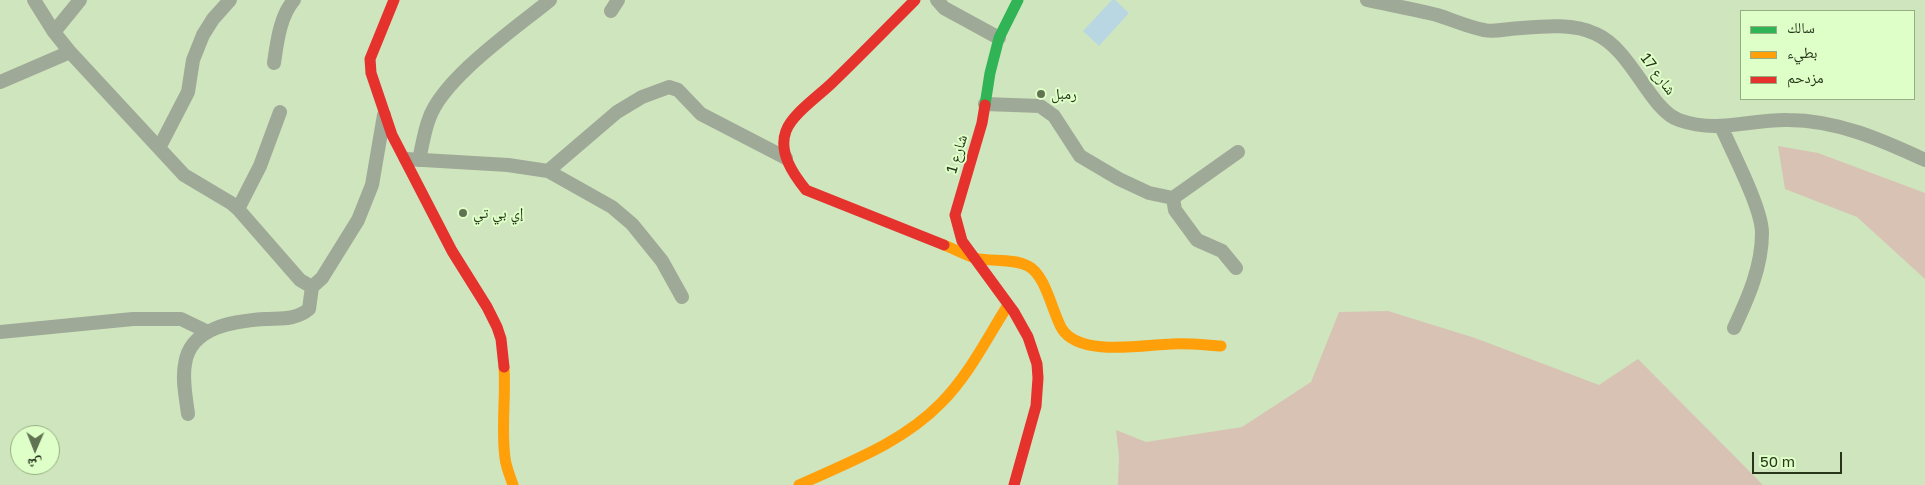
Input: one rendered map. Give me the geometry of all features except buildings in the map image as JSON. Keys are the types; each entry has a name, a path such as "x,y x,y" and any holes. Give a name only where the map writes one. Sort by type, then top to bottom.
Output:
{"street":[{"path":"34,0 54,32 70,52 184,175 238,209 300,280 312,287"},
{"path":"54,32 80,0"},
{"path":"159,148 188,92 193,60 203,35 213,19 230,0"},
{"path":"274,62 285,16 294,0"},
{"path":"394,0 370,59 371,73 392,135 412,160 452,251 488,307 497,326 501,339 505,383 503,439 505,461 512,485"},
{"path":"412,160 437,102 451,84 550,0"},
{"path":"915,0 792,120 786,130 784,138 786,158 794,175 806,190 975,258 1020,263 1029,266 1035,271 1045,289 1063,330 1088,346 1104,348 1174,344 1221,346"},
{"path":"937,0 944,8 999,38"},
{"name":"شارع 1","path":"1014,485 1017,467 1034,417 1038,379 1029,339 1008,305 960,240 955,215 982,123 990,73 999,38 1018,0"},
{"name":"شارع 17","path":"1367,0 1436,15 1485,31 1575,28 1597,34 1619,50 1660,106 1677,120 1700,126 1733,126 1789,120 1825,124 1871,135 1925,160"},
{"path":"0,82 70,52"},
{"path":"548,171 617,112 642,97 669,87 678,90 701,114 786,158"},
{"path":"985,104 1040,106 1054,116 1080,156 1119,179 1149,193 1173,198 1238,152"},
{"path":"238,209 260,166 280,112"},
{"path":"188,414 184,364 194,340 206,331 261,319 293,318 309,309 312,287 322,278 358,220 372,185 384,116"},
{"path":"1721,126 1757,208 1763,231 1761,254 1751,291 1734,328"},
{"path":"412,160 508,165 548,171 612,207 632,224 662,261 682,297"},
{"path":"1173,198 1175,210 1197,240 1222,251 1236,268"},
{"path":"799,485 881,447 927,416 955,387 1008,305"},
{"path":"0,332 133,319 181,319 206,331"}],"shaded area":[{"path":"1778,146 1818,153 1925,193 1925,279 1857,217 1785,189"},
{"path":"1388,311 1475,338 1599,385 1638,359 1763,485 1118,485 1119,456 1116,430 1146,442 1242,427 1311,382 1339,312"}],"water":[{"path":"1112,0 1115,0 1129,13 1099,46 1083,31"}],"traffic: fast":[{"path":"985,105 990,73 999,38 1018,0"}],"traffic: slow":[{"path":"944,245 975,258 1016,262 1028,266 1040,277 1062,329 1071,338 1083,343 1113,347 1177,344 1221,346"},
{"path":"799,485 874,450 926,417 960,381 1008,305"},
{"path":"504,367 504,447 506,465 513,485"}],"traffic: jam":[{"path":"394,0 370,59 371,73 392,135 452,251 487,307 497,327 501,339 504,367"},
{"path":"915,0 794,118 786,131 784,147 785,155 792,170 806,190 944,245"},
{"path":"985,105 982,123 955,215 962,241 1014,312 1028,337 1037,364 1036,406 1014,485"}],"place":[{"name":"رمبل","path":"1041,94"},
{"name":"إي بي تي","path":"463,213"}]}
